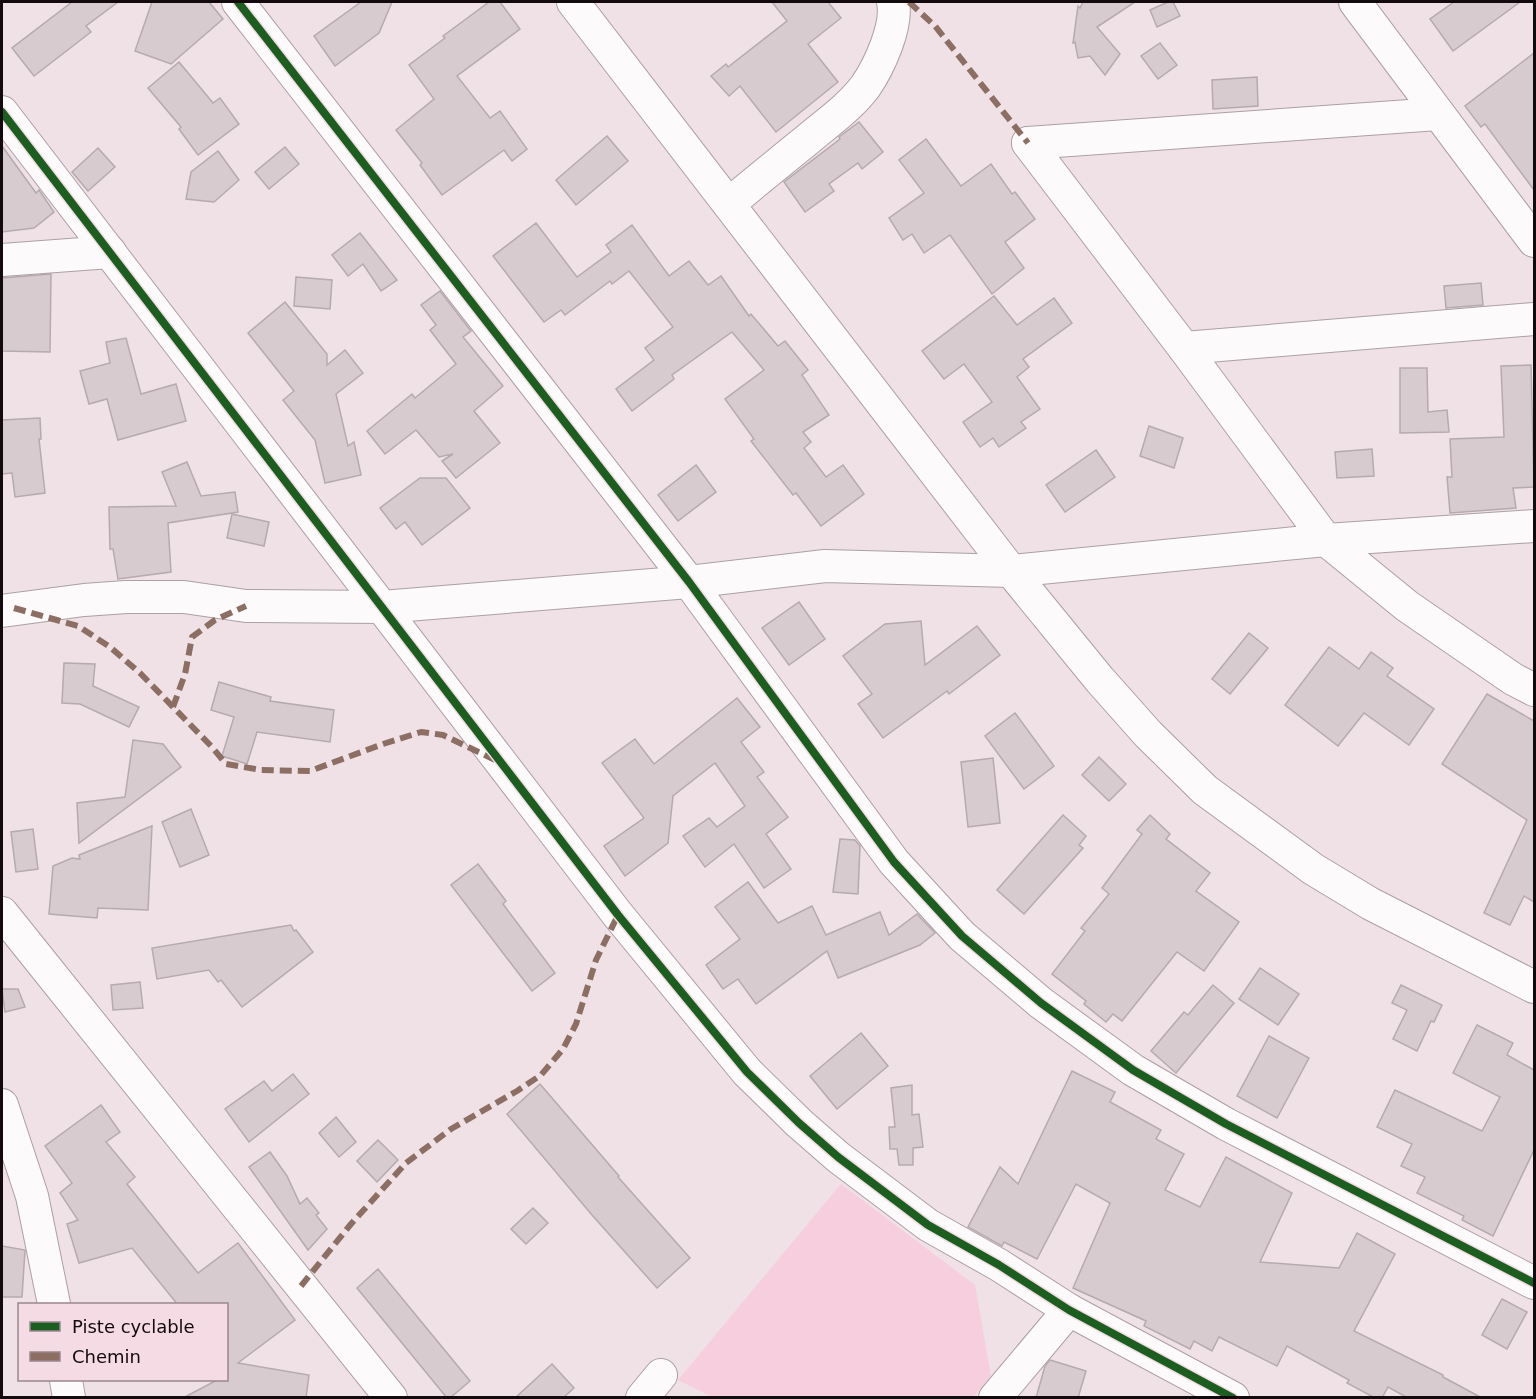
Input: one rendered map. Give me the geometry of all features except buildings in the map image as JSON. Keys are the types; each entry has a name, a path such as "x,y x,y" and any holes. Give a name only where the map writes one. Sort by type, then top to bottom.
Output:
{"street":[{"path":"238,2 689,582 894,862 962,936 1041,1003 1133,1070 1226,1124 1534,1283"},
{"path":"573,2 1011,570 1100,680 1148,734 1205,790 1256,830 1312,869 1371,904 1534,987"},
{"path":"729,204 845,109 864,87 883,54 890,34 893,2"},
{"path":"1355,2 1534,241"},
{"path":"2,112 618,915 747,1072 838,1157 928,1225 999,1265 1069,1310 1233,1398"},
{"path":"1438,114 1028,143 1326,540 1407,606 1513,679 1534,690"},
{"path":"2,260 110,252"},
{"path":"1184,348 1534,319"},
{"path":"2,611 126,597 184,597 246,606 382,607 689,582 825,566 1011,570 1326,540 1534,526"},
{"path":"2,913 391,1398"},
{"path":"2,1106 32,1196 54,1303"},
{"path":"995,1398 1069,1310"},
{"path":"66,1381 69,1398"}],"shaded area":[{"path":"841,1184 975,1285 991,1376 972,1398 712,1397 678,1380"}],"marked path":[{"path":"909,2 935,26 1028,143"},
{"path":"173,707 185,674 192,637 215,620 246,606"},
{"path":"14,608 78,626 110,647 141,674 226,764 261,770 310,771 421,732 443,735 495,760"},
{"path":"301,1286 351,1224 406,1163 451,1129 541,1075 563,1049 576,1024 596,960 618,915"}],"cycle path":[{"path":"238,2 689,582 894,862 962,936 1041,1003 1133,1070 1226,1124 1534,1283"},
{"path":"2,112 618,915 747,1072 838,1157 928,1225 999,1265 1069,1310 1233,1398"}]}
